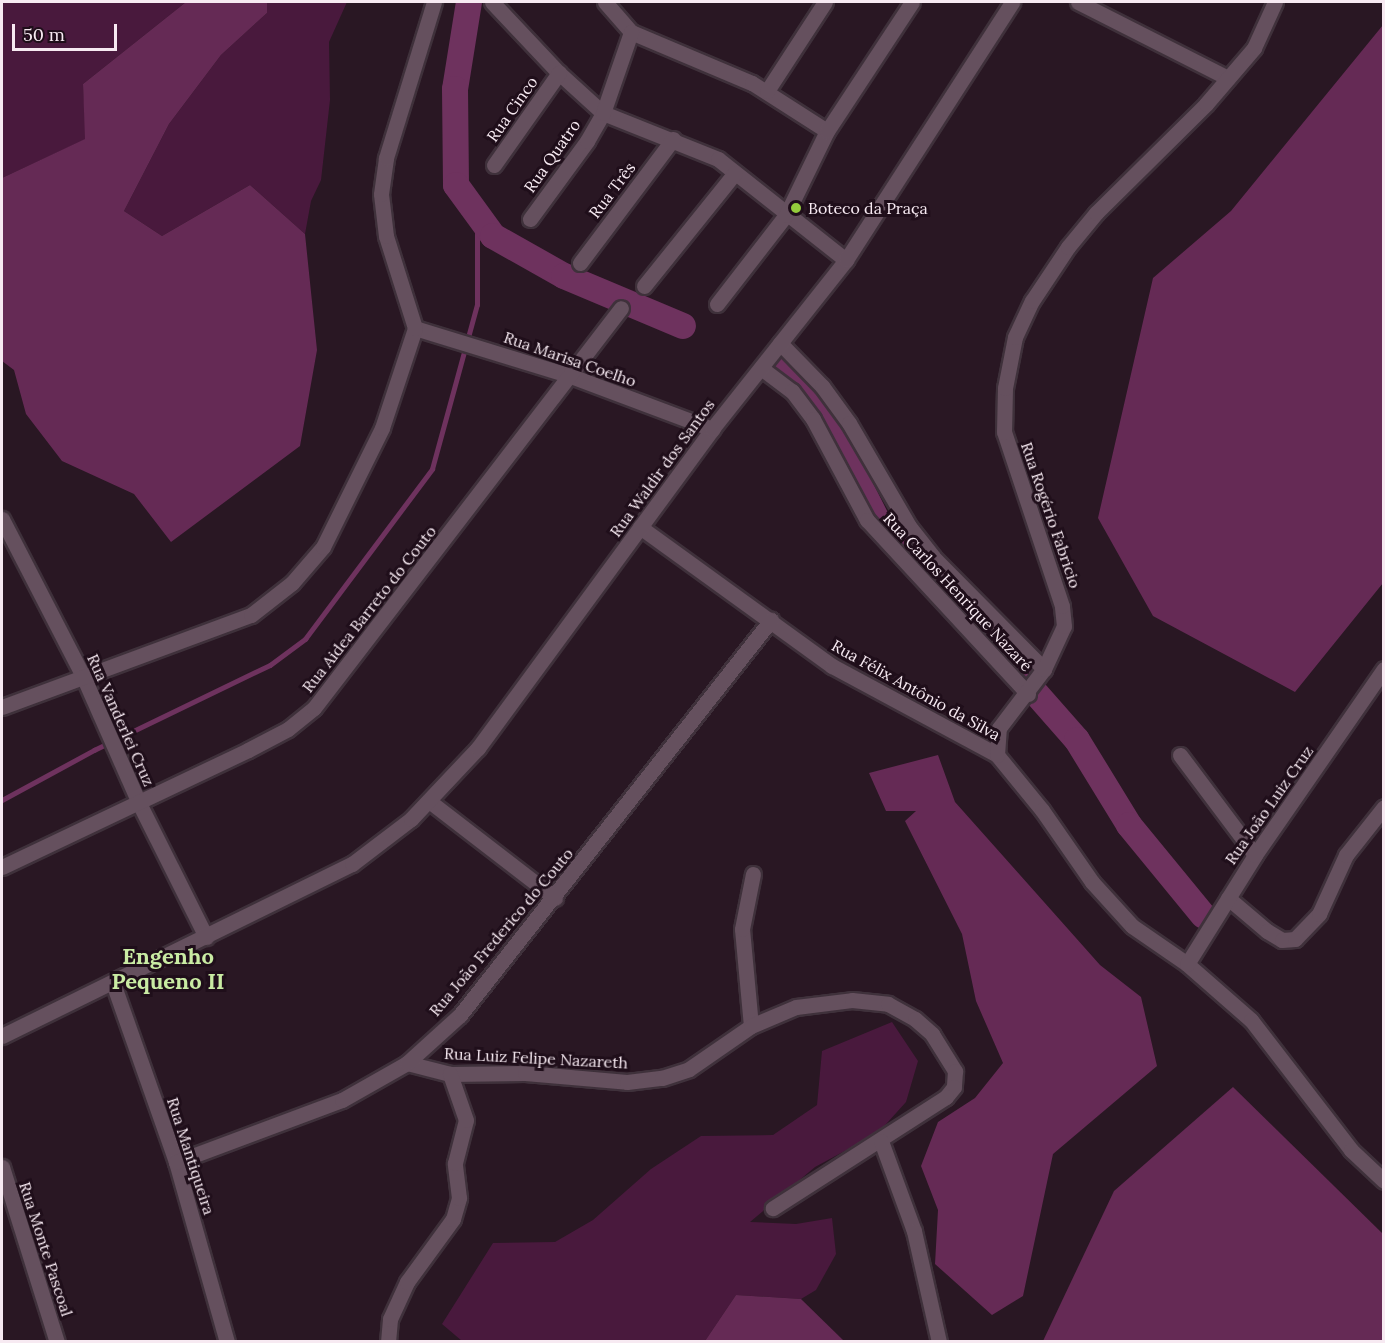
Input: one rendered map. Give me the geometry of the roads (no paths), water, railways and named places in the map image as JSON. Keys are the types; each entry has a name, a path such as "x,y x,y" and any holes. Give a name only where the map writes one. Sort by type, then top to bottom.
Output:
{"street":[{"path":"2,707 175,640 251,615 292,583 322,547 345,506 382,428 415,328 386,236 381,194 386,158 434,2"},
{"path":"492,2 559,73 603,113 673,139 718,159 786,215 846,260"},
{"path":"605,2 631,32 767,91 827,131"},
{"path":"767,91 825,2"},
{"path":"717,304 786,215 827,131 912,2"},
{"name":"Rua Waldir dos Santos","path":"2,1036 352,864 387,840 429,801 478,748 712,429 846,260 1011,2"},
{"path":"1078,2 1228,78"},
{"name":"Rua Rogério Fabricio","path":"996,755 999,728 1028,694 1044,669 1064,626 1062,606 1004,432 1005,388 1015,337 1032,301 1068,247 1254,48 1275,2"},
{"name":"Rua Quatro","path":"530,219 587,141 603,113 631,32"},
{"name":"Rua Cinco","path":"494,165 559,73"},
{"name":"Rua Três","path":"580,263 673,139"},
{"path":"644,286 735,173"},
{"name":"Rua Aidea Barreto do Couto","path":"2,867 288,729 314,708 621,309"},
{"name":"Rua Marisa Coelho","path":"415,328 455,338 571,376 712,429"},
{"name":"Rua Carlos Henrique Nazaré","path":"780,343 822,386 849,423 909,526 933,557 1044,669"},
{"name":"Rua Carlos Henrique Nazaré","path":"761,368 792,391 813,419 867,520 1028,694"},
{"name":"Rua Vanderlei Cruz","path":"2,519 83,676 139,802 206,937"},
{"name":"Rua Félix Antônio da Silva","path":"640,527 832,666 996,755 1042,810 1092,882 1132,926 1187,964 1251,1020 1352,1150 1383,1181"},
{"name":"Rua João Frederico do Couto","path":"176,1161 342,1100 407,1064 460,1015 555,898 771,620"},
{"name":"Rua João Luiz Cruz","path":"1187,964 1255,855 1383,669"},
{"path":"1180,755 1255,855"},
{"path":"429,801 555,898"},
{"path":"1228,898 1267,931 1282,940 1295,939 1319,914 1346,855 1383,807"},
{"path":"751,1026 742,929 753,874"},
{"name":"Rua Mantiqueira","path":"112,983 176,1161 227,1341"},
{"name":"Rua Luiz Felipe Nazareth","path":"407,1064 450,1074 525,1073 627,1082 662,1078 713,1055 751,1026 796,1007 852,1000 888,1004 932,1034 955,1071 954,1087 946,1098 773,1208"},
{"path":"388,1341 390,1319 407,1282 453,1219 459,1198 455,1163 466,1120 450,1074"},
{"path":"881,1141 914,1231 939,1341"},
{"name":"Rua Monte Pascoal","path":"2,1167 57,1341"}],"waterway":[{"path":"469,2 455,89 456,185 493,236 564,276 683,326"},
{"path":"2,800 94,750 270,665 305,639 432,469 477,305 477,216"},
{"path":"783,366 840,446 883,532 897,547"},
{"path":"1012,666 1077,740 1129,825 1203,915"}],"place":[{"name":"Boteco da Praça","path":"796,208"}],"district":[{"name":"Engenho Pequeno II","path":"168,968"}]}
